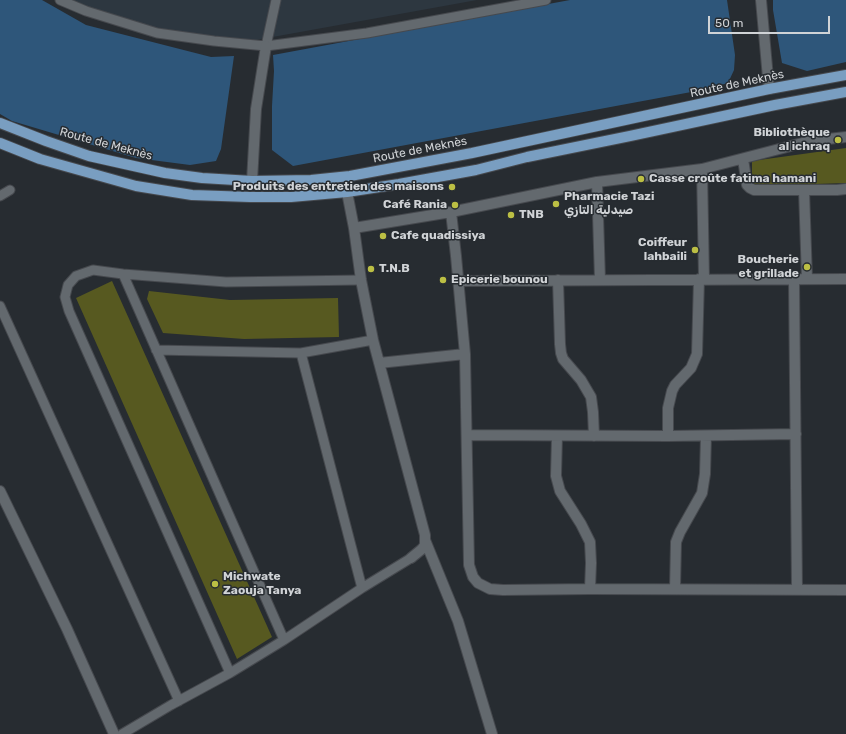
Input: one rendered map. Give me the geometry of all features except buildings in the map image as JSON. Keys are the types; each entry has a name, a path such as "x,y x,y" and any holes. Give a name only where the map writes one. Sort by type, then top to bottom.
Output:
{"main road":[{"name":"Route de Meknès","path":"0,123 89,156 172,174 202,178 252,181 311,180 350,176 402,167 769,89 846,75"},
{"path":"0,143 40,159 136,186 192,195 291,197 347,192 476,170 527,157 775,105 846,92"}],"street":[{"path":"761,0 769,89"},
{"path":"252,181 256,109 266,46"},
{"path":"354,228 451,212 597,182 702,169 810,142 846,137"},
{"path":"743,159 746,180 750,188 754,190 846,189"},
{"path":"668,436 668,408 672,391 675,385 691,368 697,354 701,279 702,169"},
{"path":"597,182 600,280"},
{"path":"804,190 807,279"},
{"path":"347,192 354,228 361,280 373,340 426,540 458,621 492,734"},
{"path":"451,212 459,280 465,354 468,555 470,571 473,578 478,583 490,589 503,590 846,590"},
{"path":"794,279 797,590"},
{"path":"459,280 846,279"},
{"path":"558,280 561,352 566,363 581,380 591,396 594,436"},
{"path":"379,363 465,354"},
{"path":"467,435 706,436 796,434"},
{"path":"557,436 556,476 560,491 581,524 590,542 590,589"},
{"path":"675,589 676,542 702,493 705,474 706,436"},
{"path":"0,491 67,629 114,734"},
{"path":"411,558 422,549 426,540"}],"lane":[{"path":"60,0 157,33 214,42 266,46 367,33 546,0"},
{"path":"266,46 276,0"},
{"path":"0,196 10,190"},
{"path":"230,673 69,311 65,297 68,285 76,276 94,270 123,274 226,282 361,280"},
{"path":"123,274 284,640"},
{"path":"0,306 178,701"},
{"path":"156,350 301,353 373,340"},
{"path":"301,353 362,588"},
{"path":"122,734 230,673 411,558"}],"shaded area":[{"path":"0,0 42,0 86,25 211,57 234,56 221,149 216,161 190,165 136,158 12,121 0,114"},
{"path":"64,0 477,0 256,40 159,32"},
{"path":"570,0 727,0 735,55 734,70 728,83 702,90 293,166 272,150 273,55"},
{"path":"773,0 846,0 846,62 807,71 782,63 773,10"}],"place":[{"name":"Bibliothèque al ichraq","path":"838,140"},
{"name":"Casse croûte fatima hamani","path":"641,179"},
{"name":"Produits des entretien des maisons","path":"452,187"},
{"name":"Pharmacie Tazi صيدلية التازي","path":"556,204"},
{"name":"Café Rania","path":"455,205"},
{"name":"TNB","path":"511,215"},
{"name":"Cafe quadissiya","path":"383,236"},
{"name":"Coiffeur lahbaili","path":"695,250"},
{"name":"Boucherie et grillade","path":"807,267"},
{"name":"T.N.B","path":"371,269"},
{"name":"Epicerie bounou","path":"443,280"},
{"name":"Michwate Zaouja Tanya","path":"215,584"}]}
